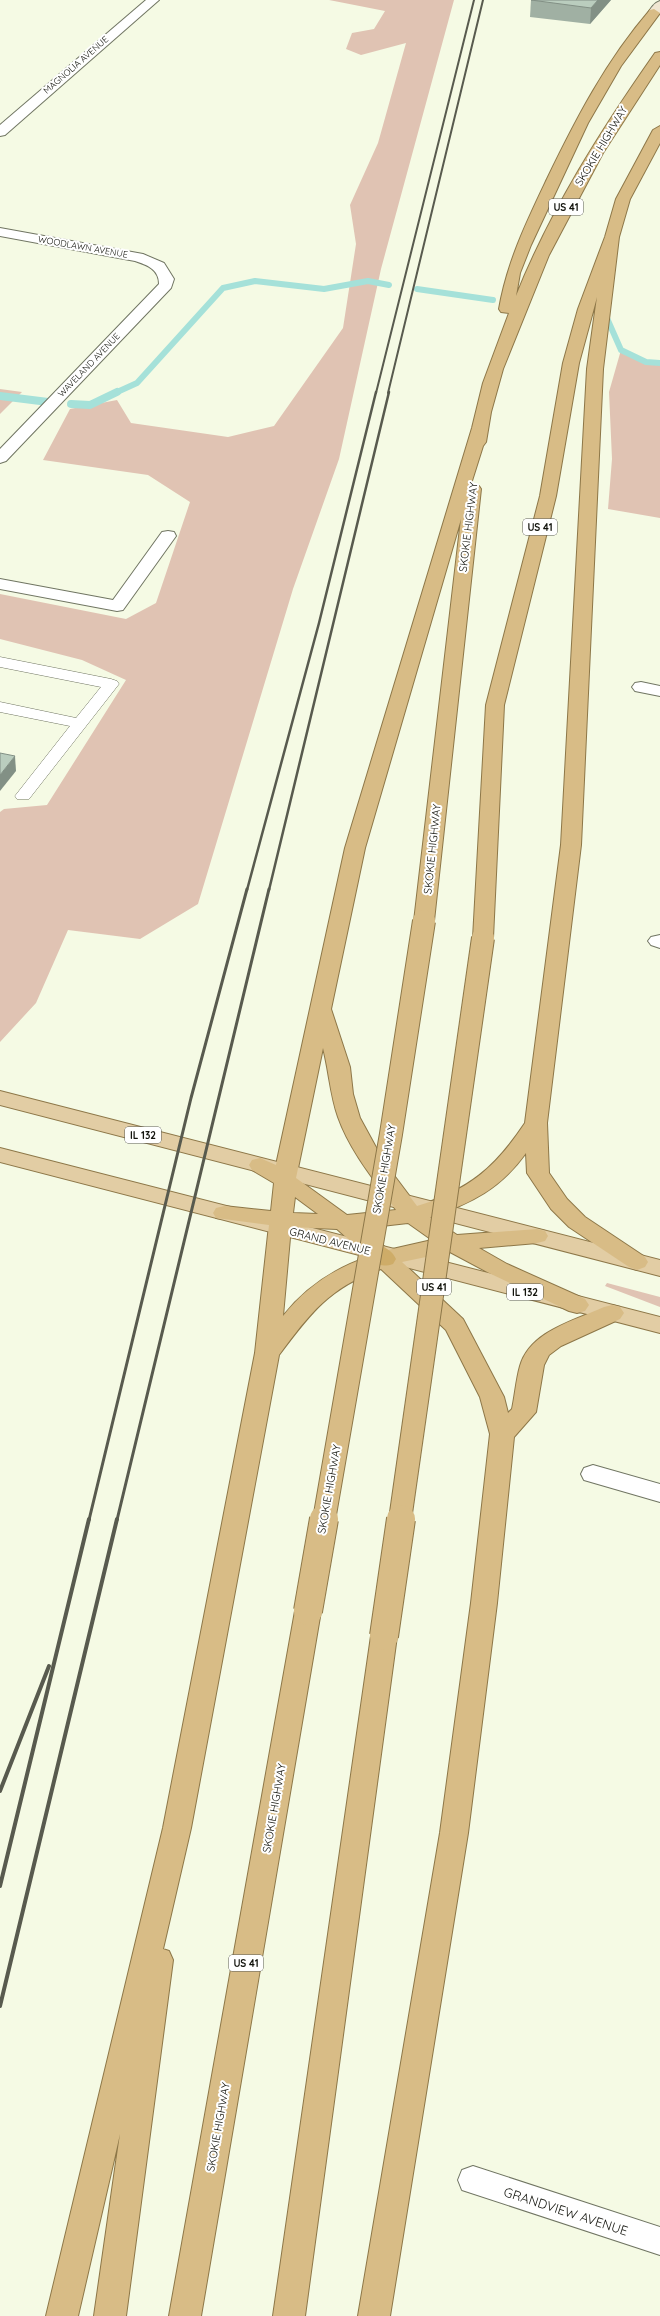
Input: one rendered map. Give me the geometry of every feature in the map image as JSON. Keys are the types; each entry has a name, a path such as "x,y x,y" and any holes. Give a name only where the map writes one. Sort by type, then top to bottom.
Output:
{"highway":[{"path":"494,369 513,274 541,206 608,73 632,38 657,9"},
{"name":"SKOKIE HIGHWAY","path":"185,2316 389,1141 424,921 480,428 494,369 525,289 569,200 600,144 660,56"},
{"name":"US 41","path":"289,2316 483,938 495,706 548,496 571,363 585,309 612,237 623,199 660,130"},
{"path":"612,237 595,369 571,845 536,1123 538,1173 559,1204 577,1222 637,1262"},
{"path":"62,2316 177,1828 267,1353 286,1176 322,1011 355,848 480,428"},
{"path":"322,1011 339,1067 342,1094 349,1118 374,1165 415,1209 454,1244 499,1269 577,1305"},
{"path":"280,1224 344,1222 451,1203 490,1180 517,1153 536,1123"},
{"path":"260,1165 286,1176 344,1222 385,1256 455,1325 492,1397 502,1434 484,1603 454,1833 374,2316"},
{"path":"267,1353 302,1308 323,1288 385,1256 485,1239 537,1236"},
{"path":"502,1434 524,1412 532,1365 540,1350 553,1340 612,1313"},
{"path":"110,2316 177,1828"}],"main road":[{"name":"IL 132","path":"0,1098 260,1165"},
{"name":"GRAND AVENUE","path":"0,1155 224,1213 280,1224 385,1256 660,1325"},
{"path":"286,1176 415,1209 537,1236 660,1268"}],"street":[{"name":"MAGNOLIA AVENUE","path":"0,132 153,0"},
{"name":"WOODLAWN AVENUE","path":"0,232 138,257 153,262 163,269"},
{"name":"WAVELAND AVENUE","path":"0,458 166,285 168,277 163,269"},
{"path":"0,584 117,606 168,536"},
{"path":"641,687 660,691"},
{"path":"593,1474 660,1492"},
{"name":"GRANDVIEW AVENUE","path":"473,2180 660,2241"}],"lane":[{"path":"0,662 111,684 23,796"},
{"path":"0,707 80,723"}],"shaded area":[{"path":"329,0 454,0 381,269 339,459 293,589 198,904 140,939 68,930 36,1003 0,1042 0,812 4,809 47,805 126,680 82,660 0,639 0,594 126,619 156,603 190,502 148,475 43,460 70,409 117,400 131,423 228,437 274,426 343,328 356,244 350,205 378,143 406,43 361,55 346,49 352,33 374,29 385,11"},
{"path":"621,350 646,362 660,363 660,518 608,509 612,459 609,392"},
{"path":"0,389 22,392 0,414"},
{"path":"607,1283 660,1297 660,1307 605,1286"}],"building":[{"path":"531,0 598,0 591,8"},
{"path":"0,753 15,756 0,775"}],"waterway":[{"path":"115,393 137,383 223,288 255,281 324,289 368,281 389,285"},
{"path":"417,289 493,300"},
{"path":"606,316 621,350 646,362 660,363"},
{"path":"71,404 90,405 117,392"},
{"path":"0,396 48,402"}],"railway":[{"path":"376,393 474,0"},
{"path":"388,393 483,0"},
{"path":"247,890 319,623 376,392"},
{"path":"269,890 389,392"},
{"path":"89,1520 191,1098 247,889"},
{"path":"117,1520 269,889"},
{"path":"0,1886 89,1519"},
{"path":"0,2006 117,1519"},
{"path":"0,1791 49,1666"}]}
